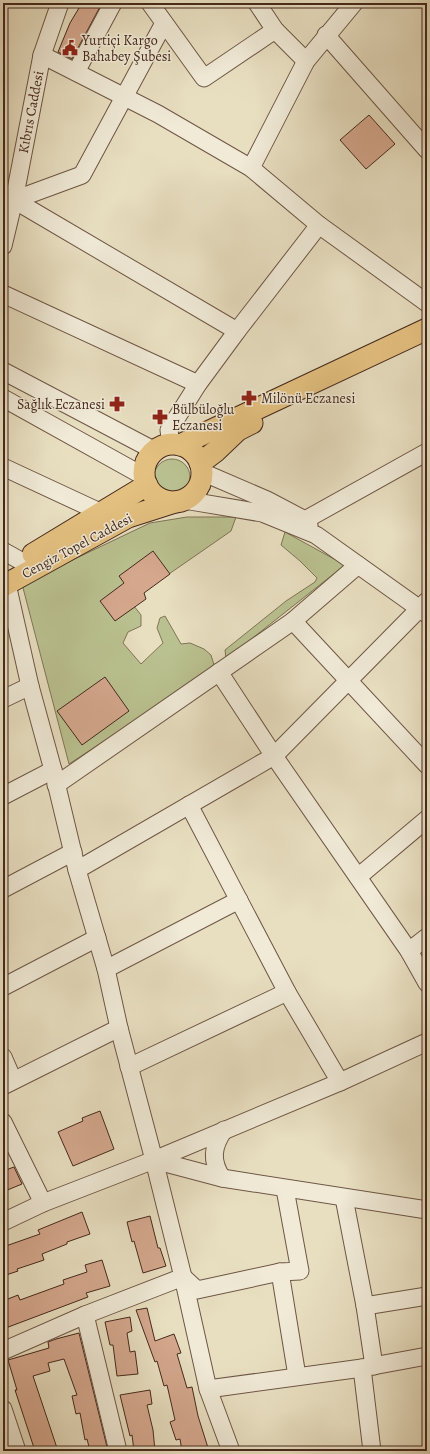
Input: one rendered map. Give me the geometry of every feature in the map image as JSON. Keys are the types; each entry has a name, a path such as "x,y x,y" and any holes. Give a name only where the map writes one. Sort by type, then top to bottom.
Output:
{"main road":[{"path":"169,447 189,449 196,455 201,467 201,480 198,489 192,495 180,501 167,501 152,493 146,481 145,468 148,459 169,447 427,329"},
{"path":"201,467 238,430 427,343"},
{"name":"Cengiz Topel Caddesi","path":"4,581 21,561 102,513 146,481"},
{"name":"Cengiz Topel Caddesi","path":"4,581 128,517 180,501"}],"street":[{"name":"Kıbrıs Caddesi","path":"3,246 14,200 42,55 60,3"},
{"path":"76,72 113,3"},
{"path":"150,3 204,78 275,30"},
{"path":"257,3 275,30 306,61"},
{"path":"251,168 306,61 354,3"},
{"path":"14,200 82,176 164,23"},
{"path":"326,35 427,150"},
{"path":"42,55 125,96 251,168 319,225 427,303"},
{"path":"14,200 236,331"},
{"path":"3,371 169,447 169,430 198,384 236,331 319,225"},
{"path":"3,294 198,384"},
{"path":"3,398 146,481"},
{"path":"305,520 427,452"},
{"path":"3,467 102,513"},
{"path":"201,467 305,520 316,535"},
{"path":"77,870 274,756 348,680 425,608 358,565 316,535 262,513 180,501"},
{"path":"3,551 21,561"},
{"path":"3,796 54,778 219,672 293,621 358,565"},
{"path":"4,581 77,870 106,968 119,1028 183,1277 208,1389 231,1451"},
{"path":"293,621 427,765"},
{"path":"219,672 274,756 408,951 427,983"},
{"path":"3,699 30,686"},
{"path":"189,805 287,992 340,1082"},
{"path":"358,877 427,819"},
{"path":"3,889 73,852"},
{"path":"106,968 239,900"},
{"path":"408,951 427,937"},
{"path":"3,987 97,938"},
{"path":"129,1067 287,992"},
{"path":"3,1057 8,1083 119,1028"},
{"path":"3,1222 43,1203 154,1160 340,1082 427,1042"},
{"path":"3,1122 43,1203"},
{"path":"222,1178 215,1164 214,1156 215,1146 224,1130"},
{"path":"154,1160 222,1178 427,1210"},
{"path":"183,1277 197,1290 280,1272 300,1271 286,1189"},
{"path":"344,1198 365,1306 372,1451"},
{"path":"280,1272 297,1376"},
{"path":"3,1351 85,1314 183,1277"},
{"path":"365,1306 427,1296"},
{"path":"85,1314 118,1451"},
{"path":"208,1389 368,1367 427,1356"},
{"path":"3,1408 17,1451"}],"green space":[{"path":"172,459 185,464 190,477 185,490 172,495 159,490 154,477 159,464"},
{"path":"187,517 236,517 231,531 130,601 141,615 141,626 128,632 123,643 141,664 163,643 157,628 160,618 165,616 181,644 190,643 204,649 211,655 215,668 69,764 22,584 150,523"},
{"path":"285,532 345,565 226,659 225,650 286,601 315,582 317,578 281,545"}],"building":[{"path":"82,3 102,3 72,59 58,52 70,23"},
{"path":"369,115 395,144 366,169 340,140"},
{"path":"153,551 170,574 144,593 146,599 115,621 100,601 124,583 119,576"},
{"path":"105,677 129,711 82,745 57,711"},
{"path":"100,1111 114,1149 73,1166 58,1132 83,1121 82,1118"},
{"path":"14,1167 22,1184 5,1191 3,1186 3,1171"},
{"path":"82,1212 90,1234 67,1242 67,1244 42,1254 44,1260 17,1269 18,1271 3,1276 3,1247 40,1234 38,1230"},
{"path":"150,1216 158,1248 160,1248 166,1266 143,1273 134,1241 132,1242 127,1222"},
{"path":"102,1260 110,1286 86,1293 88,1297 3,1329 3,1301 18,1295 20,1300 64,1284 63,1280 87,1272 85,1265"},
{"path":"147,1308 155,1341 174,1334 181,1353 177,1354 187,1388 192,1387 198,1416 209,1451 182,1451 180,1439 176,1440 170,1422 175,1420 167,1385 164,1386 157,1361 155,1362 136,1310"},
{"path":"130,1317 132,1331 127,1333 130,1352 135,1351 138,1374 117,1376 113,1345 110,1345 105,1322"},
{"path":"79,1333 108,1451 90,1451 87,1439 85,1440 80,1413 76,1414 72,1396 77,1395 64,1359 48,1363 50,1371 33,1376 58,1451 35,1451 15,1390 17,1390 8,1360 49,1348 48,1342"},
{"path":"150,1390 152,1404 147,1405 153,1430 155,1451 134,1451 132,1435 130,1436 120,1395"}],"place":[{"name":"Yurtiçi Kargo Bahabey Şubesi","path":"70,48"},
{"name":"Milönü Eczanesi","path":"249,398"},
{"name":"Sağlık Eczanesi","path":"117,404"},
{"name":"Bülbüloğlu Eczanesi","path":"160,417"}]}
